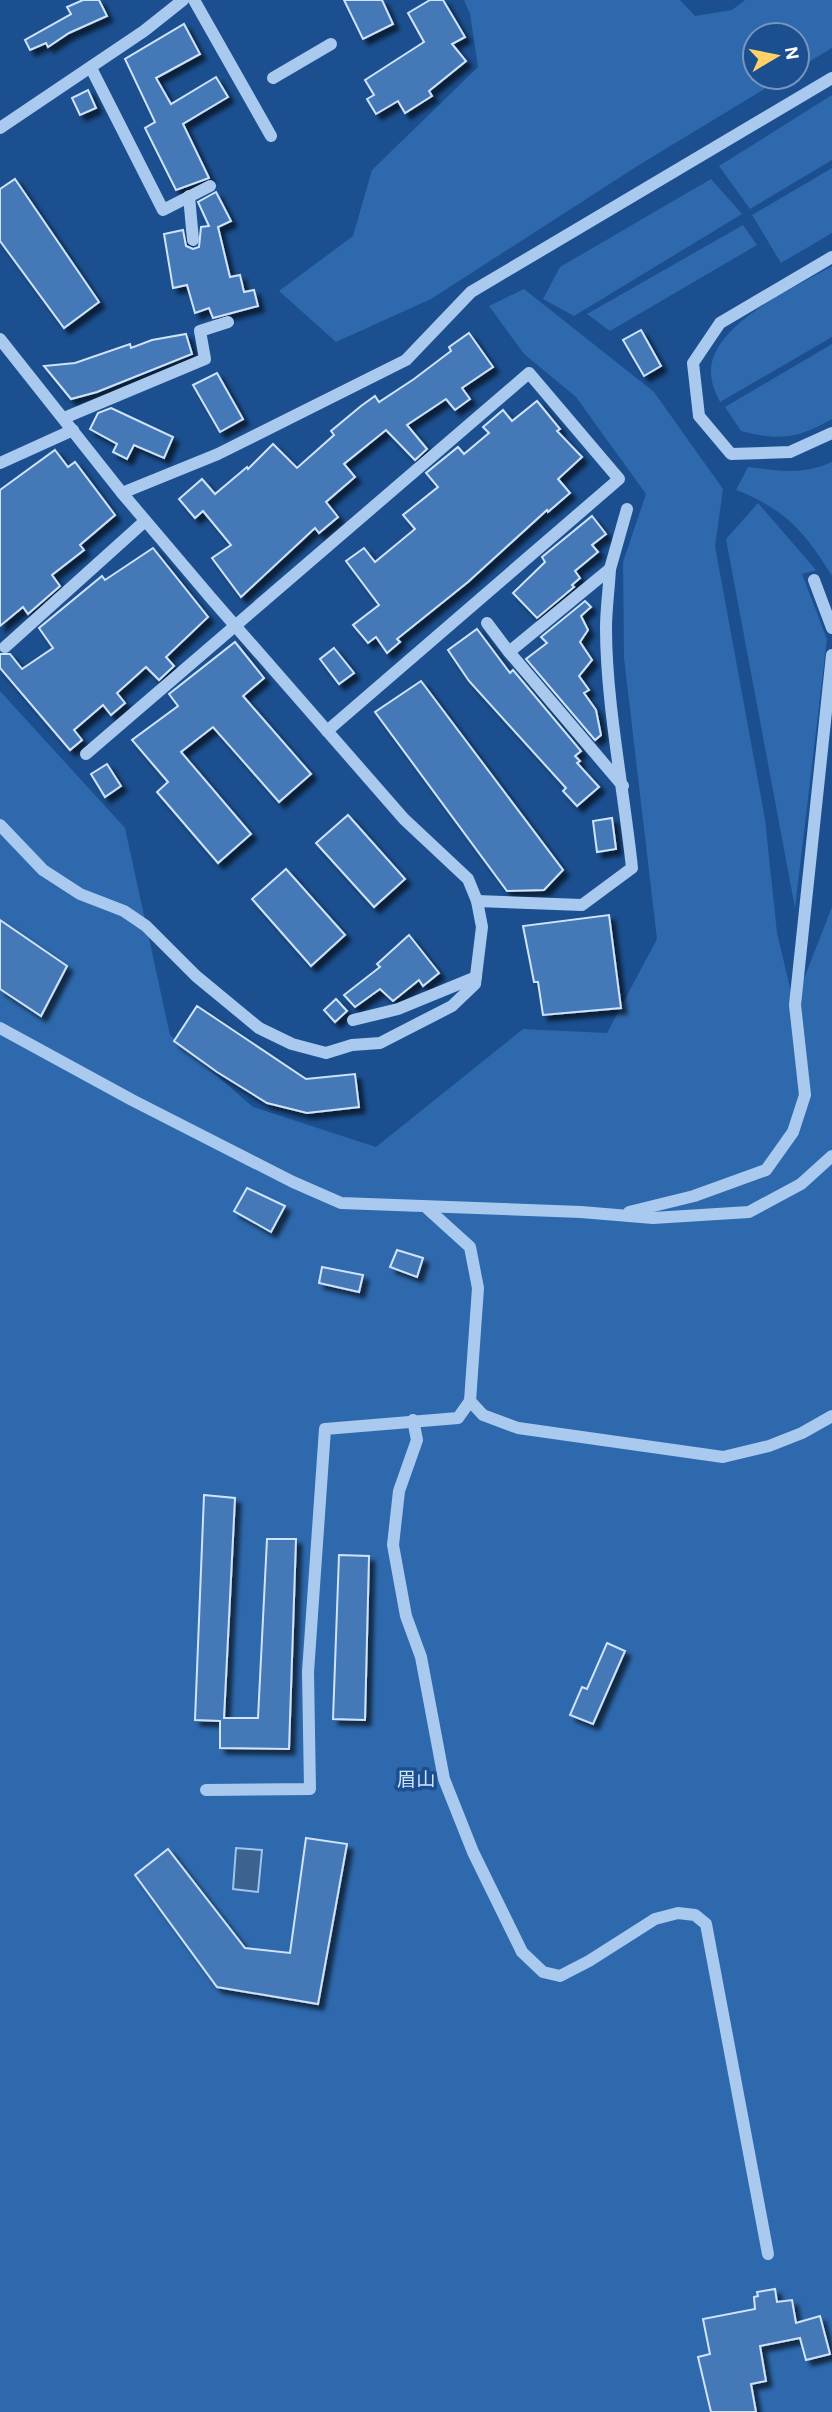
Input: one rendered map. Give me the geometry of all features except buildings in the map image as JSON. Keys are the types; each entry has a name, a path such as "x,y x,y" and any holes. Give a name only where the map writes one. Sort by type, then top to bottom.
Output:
{"street":[{"path":"0,128 91,68 183,0"},
{"path":"194,0 271,136"},
{"path":"274,78 331,44"},
{"path":"91,68 163,210 209,186"},
{"path":"121,494 218,454 406,360 471,292 832,78"},
{"path":"190,196 193,240"},
{"path":"832,257 720,323 693,363 699,416 731,454 790,452 832,433"},
{"path":"64,418 205,359 200,331 228,322"},
{"path":"0,339 121,494 236,627 404,819 468,879 477,901 482,927 475,984 452,1006 380,1043 352,1045 326,1053 292,1044 259,1028 196,976 146,926 124,911 80,894 43,870 0,825"},
{"path":"86,754 528,373 619,479 327,731"},
{"path":"0,463 73,430"},
{"path":"477,901 582,905 632,868 606,629 610,569 627,509"},
{"path":"5,647 145,521"},
{"path":"509,652 610,569"},
{"path":"814,580 832,628"},
{"path":"487,623 623,786"},
{"path":"618,1215 694,1196 766,1170 793,1132 805,1095 794,1005 832,655"},
{"path":"353,1020 398,1009 476,977"},
{"path":"0,1028 157,1113 341,1203 653,1218 749,1212 801,1184 832,1156"},
{"path":"206,1790 310,1789 308,1672 325,1429 458,1418 470,1401 478,1288 470,1247 428,1209"},
{"path":"470,1401 483,1415 517,1428 723,1457 769,1447 832,1416"},
{"path":"413,1420 417,1440 399,1491 393,1545 406,1616 421,1657 444,1779 473,1852 522,1952 544,1972 560,1976 656,1919 678,1913 695,1915 706,1924 768,2254"}],"green space":[{"path":"464,0 680,0 695,16 732,10 745,0 832,0 832,48 811,61 811,21 741,21 741,91 761,91 639,165 431,299 336,342 279,291 353,236 372,170 478,67 470,14"},
{"path":"832,95 832,160 750,209 719,166"},
{"path":"832,168 832,233 781,263 752,215"},
{"path":"711,179 742,214 574,316 543,299 560,267"},
{"path":"743,225 757,245 610,331 587,314"},
{"path":"832,266 832,337 720,402 712,381 712,362 720,344 754,312"},
{"name":"眉山","path":"524,289 654,392 723,489 715,546 765,819 777,933 794,1004 832,907 832,2412 0,2412 0,691 125,828 170,1035 253,1107 376,1147 523,1029 607,1033 657,939 624,658 623,562 646,494 576,397 524,354 489,306"},
{"path":"832,344 832,419 808,431 788,436 766,436 741,431 725,407"},
{"path":"832,462 832,576 803,534 781,514 736,490 748,467 780,471 801,470"},
{"path":"758,503 816,570 802,574 827,639 795,908 726,539"}],"shaded area":[{"path":"236,1848 262,1850 258,1892 233,1889"}]}
